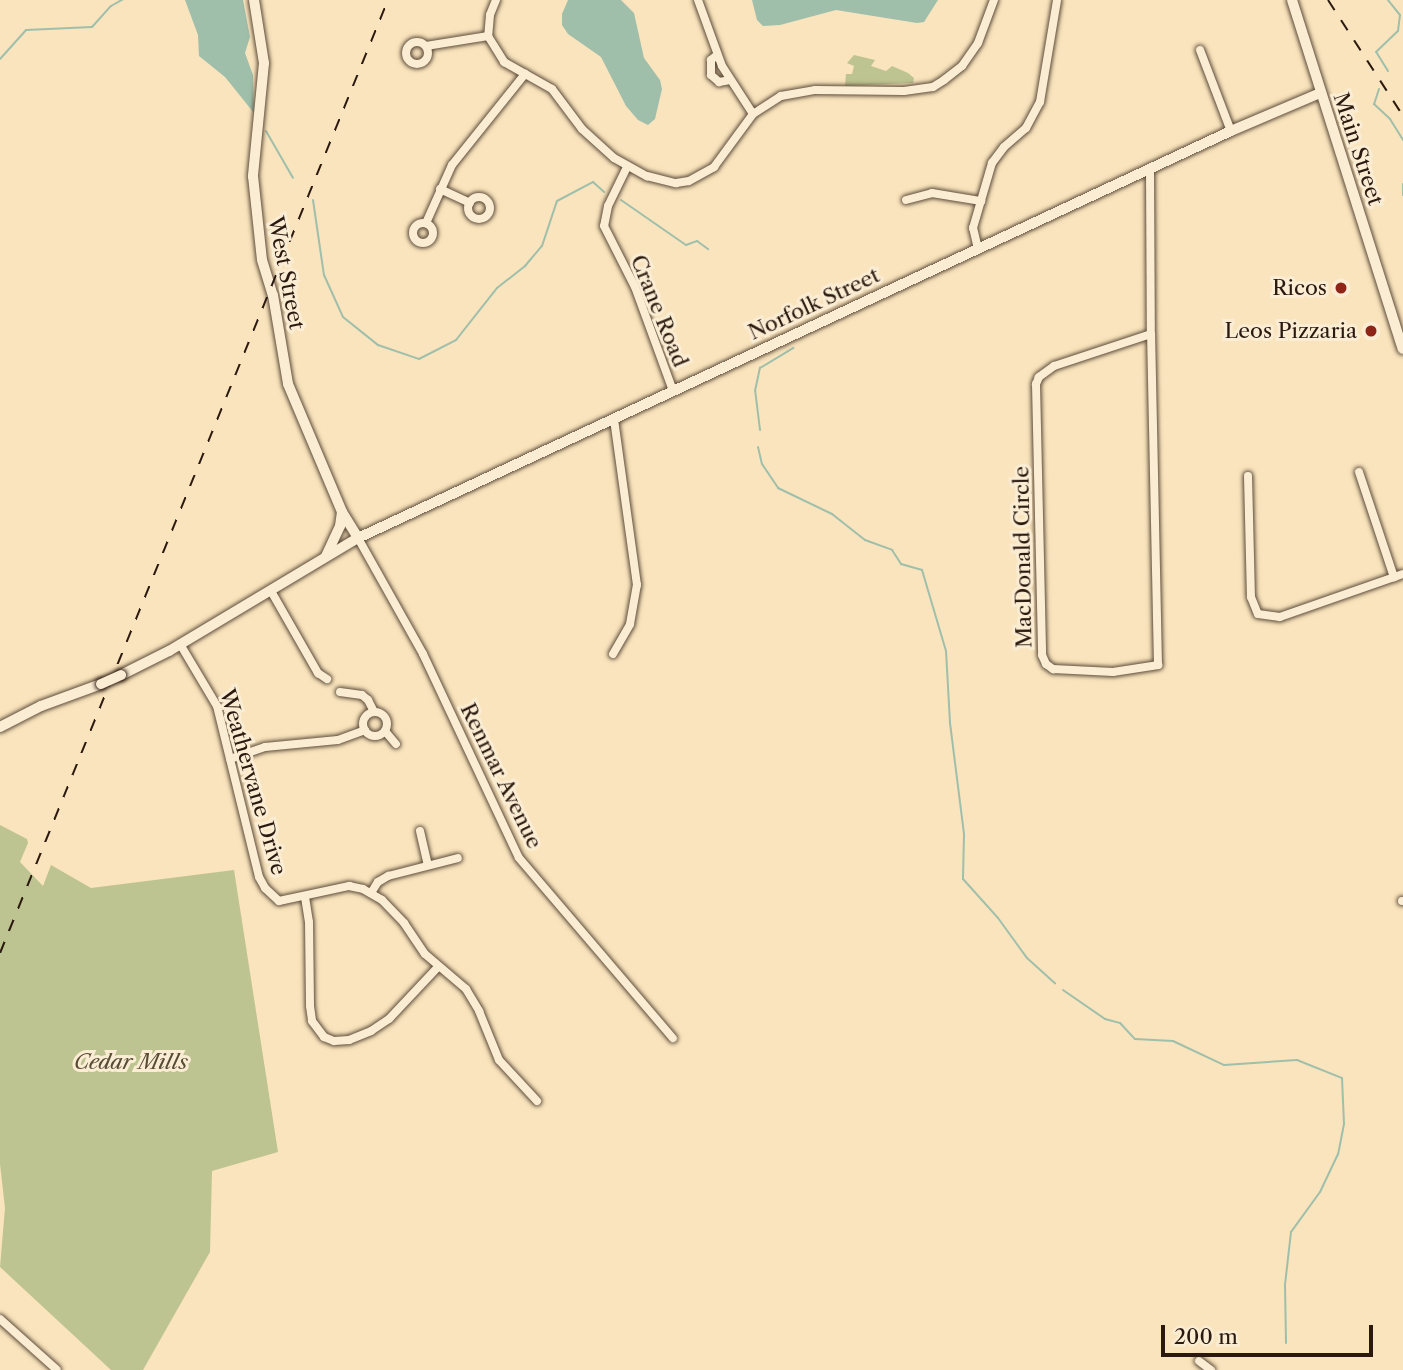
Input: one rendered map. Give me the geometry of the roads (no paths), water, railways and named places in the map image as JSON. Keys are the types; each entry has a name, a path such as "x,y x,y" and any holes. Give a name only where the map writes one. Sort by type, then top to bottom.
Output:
{"main road":[{"name":"Main Street","path":"1292,0 1403,349"},
{"name":"Norfolk Street","path":"326,556 358,538 1231,131 1320,93"},
{"path":"1,725 41,706 121,676 271,591 326,556"}],"street":[{"name":"West Street","path":"254,0 264,61 253,176 262,260 273,295 288,384 342,512 358,538"},
{"path":"496,0 489,15 488,36 504,62 552,89 582,129 627,167 662,181 690,181 714,167 753,114 782,96 799,92 904,91 933,87 970,56 985,31 994,0"},
{"path":"698,0 717,55 753,114"},
{"path":"978,250 973,228 998,153 1026,128 1040,102 1057,0"},
{"path":"426,46 488,36"},
{"path":"1200,50 1231,131"},
{"path":"717,55 711,60 711,75 719,82 730,80"},
{"path":"426,223 440,189 463,150 525,74"},
{"name":"Crane Road","path":"627,167 608,206 604,226 635,287 673,391"},
{"name":"MacDonald Circle","path":"1150,170 1158,665 1114,672 1053,669 1046,664 1042,656 1036,384 1039,377 1054,366 1151,334"},
{"path":"440,189 470,202"},
{"path":"906,200 941,193 981,201"},
{"path":"613,654 630,624 637,585 614,419"},
{"path":"1248,476 1251,591 1258,614 1280,617 1399,576 1359,472"},
{"path":"326,556 340,526 342,512"},
{"name":"Renmar Avenue","path":"358,538 423,654 519,858 673,1038"},
{"path":"271,591 318,673 327,680"},
{"name":"Weathervane Drive","path":"180,644 211,690 265,888 279,901 349,886 371,893"},
{"path":"230,760 265,747 330,741 365,730 375,736 385,731 387,723 384,716 374,712 362,695 356,692 340,692"},
{"path":"365,730 365,719 374,712"},
{"path":"385,731 396,744"},
{"path":"419,831 428,865"},
{"path":"457,859 388,876 378,882 371,893 404,923 438,967 466,989 479,1011 499,1060 537,1101"},
{"path":"304,897 310,948 312,1021 324,1037 334,1041 349,1040 371,1031 389,1019 438,967"},
{"path":"0,1319 57,1370"},
{"path":"1199,1362 1211,1370"}],"waterway":[{"path":"0,59 26,30 92,27 111,6 122,0"},
{"path":"1388,0 1400,15 1398,31 1376,52 1388,71"},
{"path":"1379,89 1374,104 1390,119 1403,140"},
{"path":"266,131 293,178"},
{"path":"313,200 324,275 343,317 378,345 419,359 456,340 497,288 525,266 542,246 557,201 593,182 604,192"},
{"path":"1403,184 1403,195"},
{"path":"621,200 686,245 697,241 708,249"},
{"path":"760,430 755,391 760,368 793,348"},
{"path":"758,447 762,464 778,488 832,514 865,540 892,550 901,564 922,570 946,651 950,723 964,834 963,879 998,918 1027,958 1055,983"},
{"path":"1063,990 1105,1019 1120,1023 1135,1039 1173,1041 1224,1065 1297,1060 1342,1078 1344,1124 1338,1154 1320,1192 1291,1232 1285,1285 1286,1343"}],"railway":[{"path":"0,953 388,0"},
{"path":"1328,0 1403,116"}],"place":[{"name":"Ricos","path":"1341,288"},
{"name":"Leos Pizzaria","path":"1371,331"}],"park label":[{"name":"Cedar Mills","path":"131,1062"}]}
